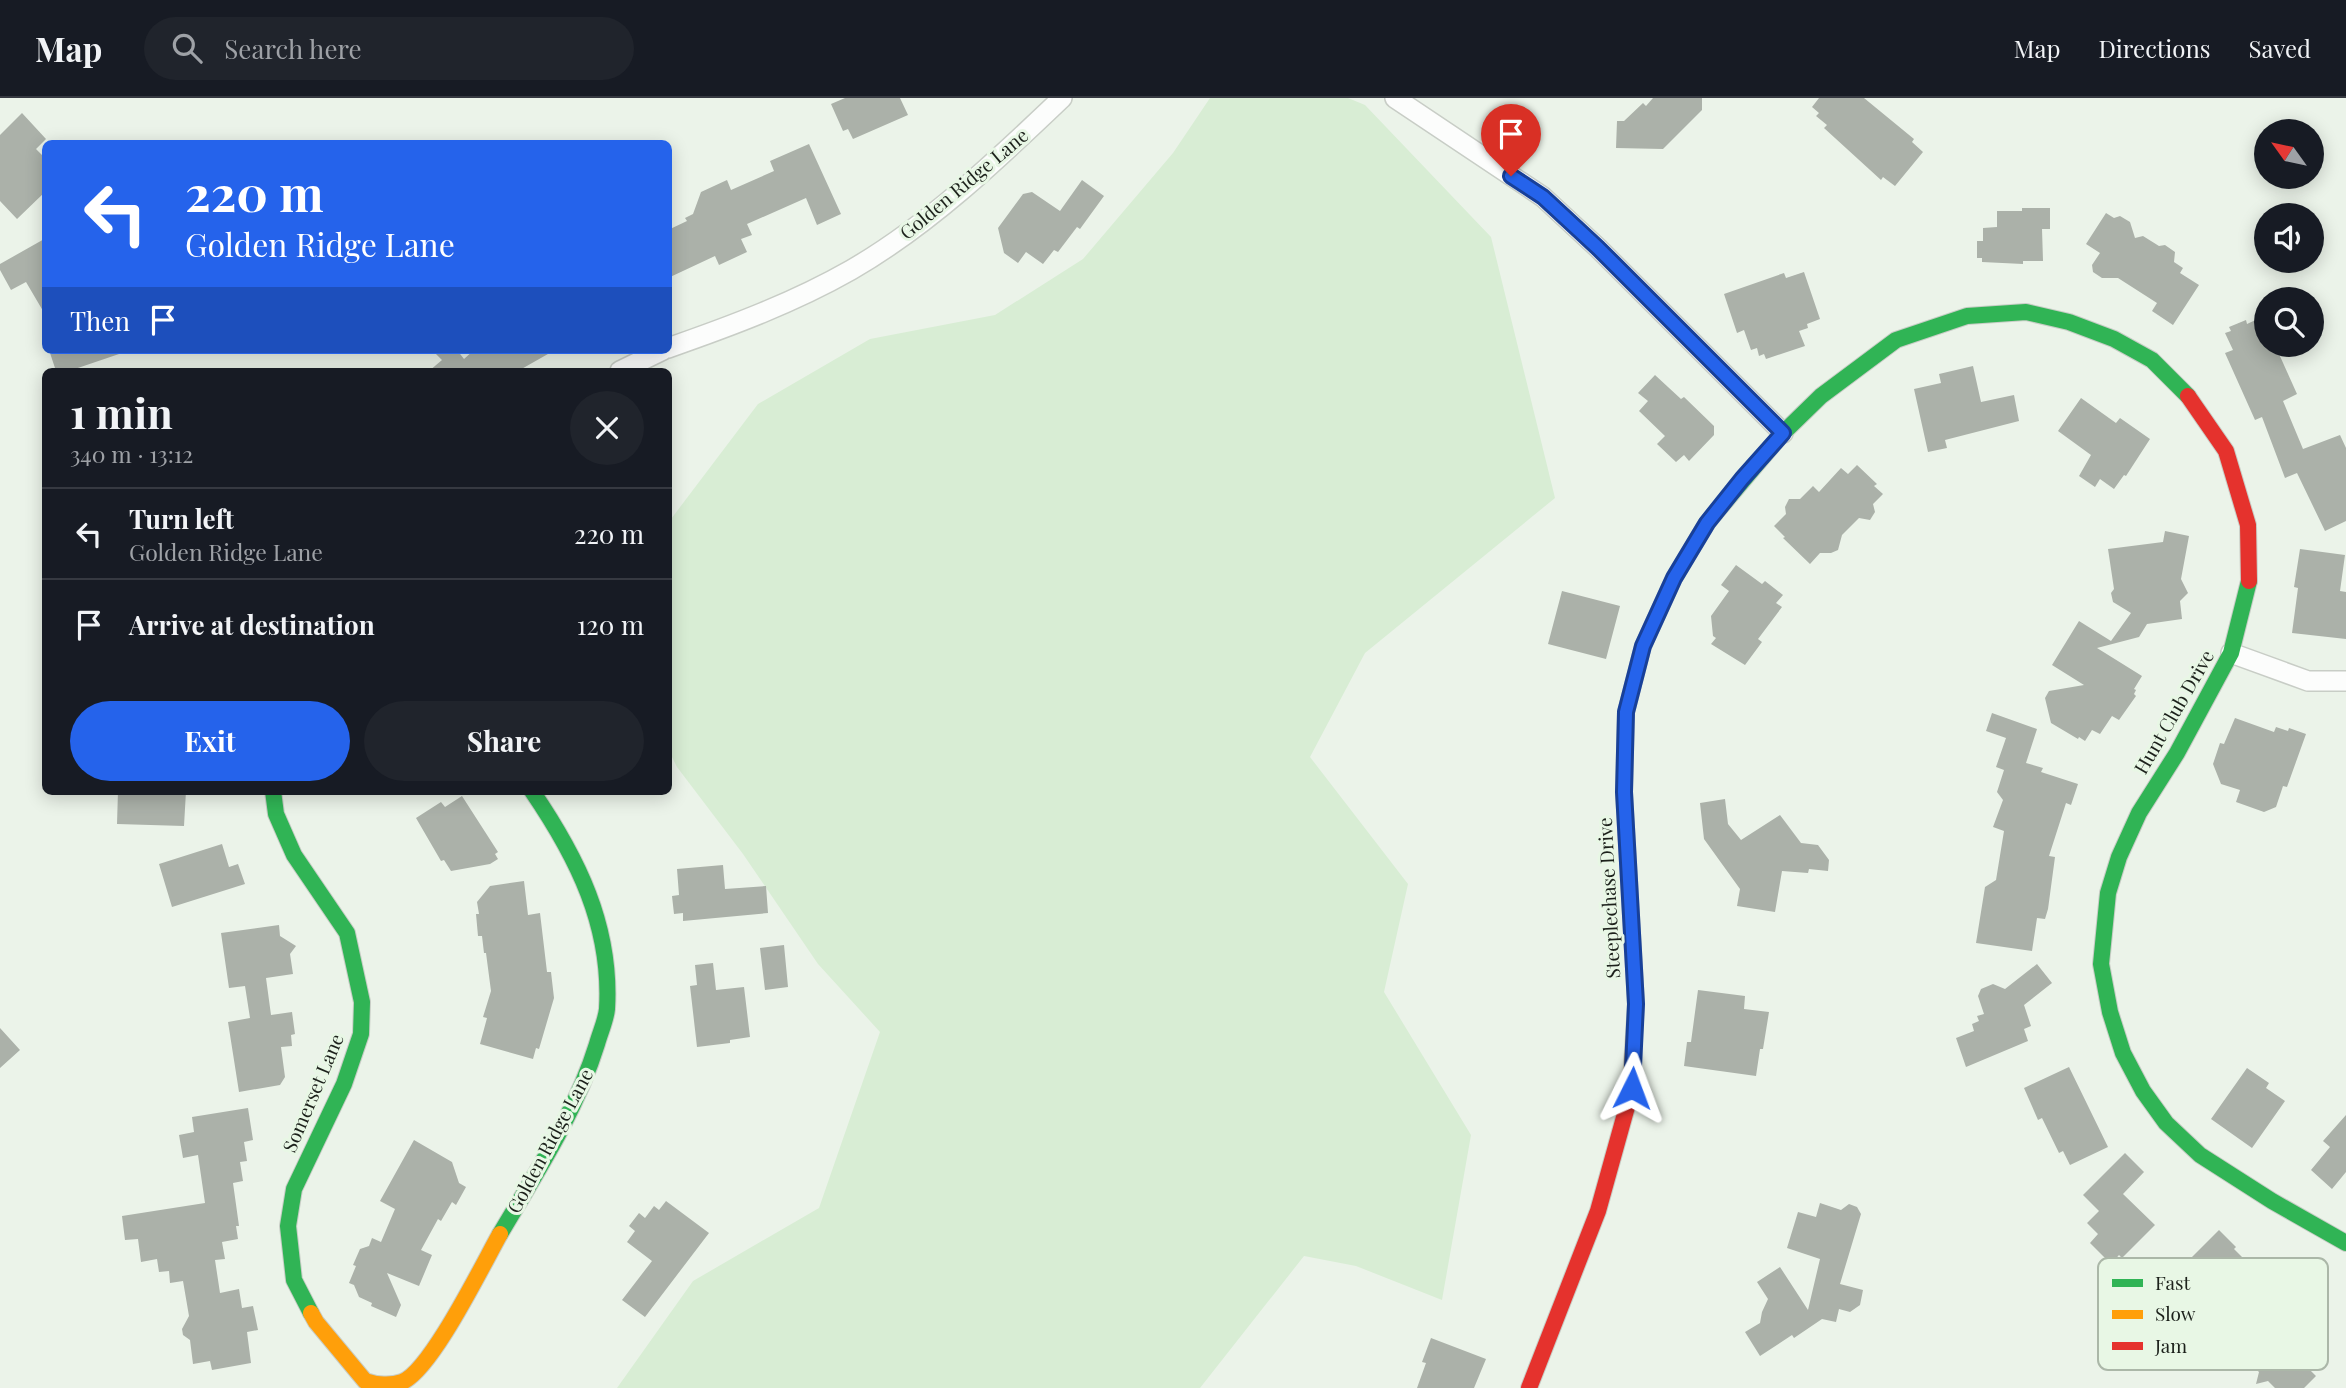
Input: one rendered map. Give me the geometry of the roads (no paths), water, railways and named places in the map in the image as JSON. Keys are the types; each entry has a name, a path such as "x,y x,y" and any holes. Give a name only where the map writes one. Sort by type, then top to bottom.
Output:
{"street":[{"name":"Golden Ridge Lane","path":"672,347 799,297 852,270 920,225 1062,98"},
{"path":"1395,98 1543,197 1598,248 1783,433"},
{"name":"Hunt Club Drive","path":"1783,433 1821,396 1896,340 1967,316 2026,312 2069,321 2114,339 2152,360 2190,398 2226,451 2248,525 2249,586 2231,653 2177,753 2139,813 2119,857 2108,893 2101,964 2110,1012 2123,1053 2143,1091 2166,1123 2200,1155 2272,1201 2346,1243"},
{"path":"626,368 655,354"},
{"name":"Steeplechase Drive","path":"1529,1388 1598,1211 1632,1088 1636,1004 1624,792 1626,712 1643,646 1674,578 1707,523 1783,433"},
{"path":"2231,653 2308,681 2346,681"},
{"name":"Somerset Lane","path":"274,795 276,814 294,855 347,933 362,1002 361,1034 344,1084 294,1189 288,1226 294,1280 316,1322 365,1381 377,1385 391,1384"},
{"name":"Golden Ridge Lane","path":"391,1384 411,1376 430,1356 559,1132 586,1079 607,1011 606,953 589,891 558,829 535,795"}]}
